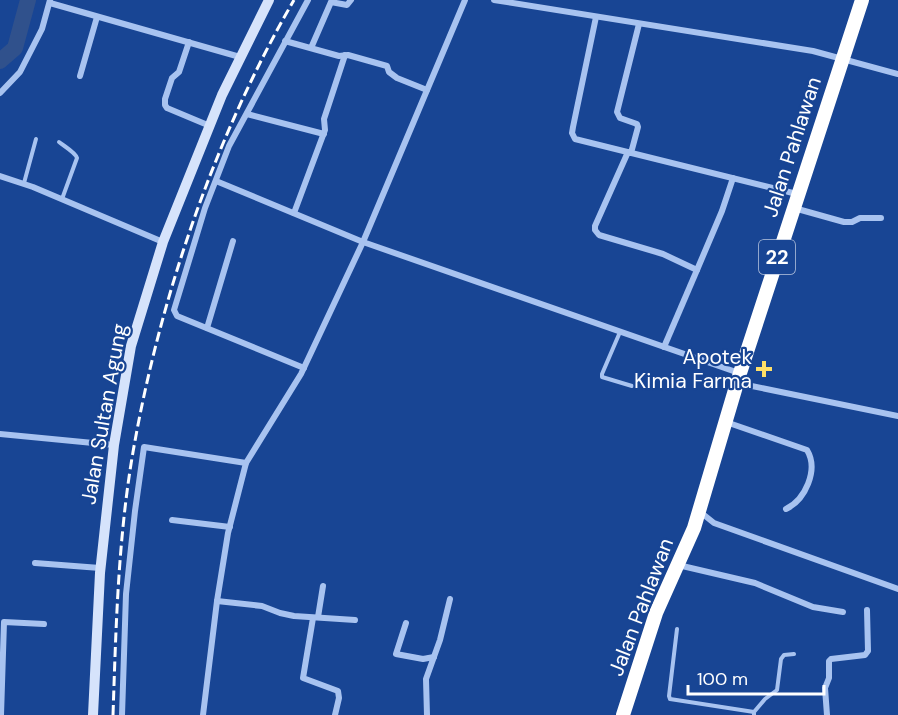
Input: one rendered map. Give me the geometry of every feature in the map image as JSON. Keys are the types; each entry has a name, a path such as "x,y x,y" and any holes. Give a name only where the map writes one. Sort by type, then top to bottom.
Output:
{"highway":[{"name":"Jalan Pahlawan","path":"623,715 656,613 697,518 738,378 862,0"}],"street":[{"name":"Jalan Sultan Agung","path":"93,715 100,568 114,445 131,346 163,242 240,57 269,0"},
{"path":"302,370 177,316 174,310 205,208 230,146 308,0"},
{"path":"311,48 331,2 347,5 351,0"},
{"path":"203,715 216,601 230,527 246,463 302,370 363,242 465,0"},
{"path":"494,0 813,51 898,74"},
{"path":"0,93 20,72 42,29 50,1 97,18 240,57"},
{"path":"80,76 97,18"},
{"path":"596,18 572,133 576,139 797,194"},
{"path":"639,24 617,112 620,118 638,124 630,153 595,230 599,235 663,254 697,270"},
{"path":"285,41 387,66 392,75 427,90"},
{"path":"189,42 179,72 172,78 165,105 167,108 210,126"},
{"path":"294,213 324,134 324,119 345,55"},
{"path":"247,114 324,134"},
{"path":"0,176 24,183 163,242"},
{"path":"664,347 722,211 733,178"},
{"path":"216,181 363,242 664,347 738,378 898,416"},
{"path":"793,208 849,222 860,218 881,218"},
{"path":"207,328 233,241"},
{"path":"726,422 807,450 810,463 809,483 805,493 794,505 786,508"},
{"path":"0,434 114,445"},
{"path":"122,715 126,594 144,447 246,463"},
{"path":"697,518 898,589"},
{"path":"172,520 230,527"},
{"path":"34,563 100,568"},
{"path":"678,565 755,583 813,608 843,612"},
{"path":"323,586 303,678 338,691 339,698 335,715"},
{"path":"427,715 426,678 450,599"},
{"path":"216,601 255,604 280,614 355,620"},
{"path":"827,715 825,688 829,678 829,661 865,655 868,651 867,610"},
{"path":"1,715 4,622 44,624"},
{"path":"405,623 396,654 423,659 434,657"}],"lane":[{"path":"24,183 36,139"},
{"path":"59,142 77,158 62,199"},
{"path":"620,332 602,377 632,386"},
{"path":"677,629 670,699 754,714 765,699 777,690 781,659 784,655 794,654"}],"waterway":[{"path":"0,61 15,48 28,0"}],"railway":[{"path":"113,715 118,583 124,517 133,452 158,335 194,219 215,162 239,106 294,0"}],"place":[{"name":"Apotek Kimia Farma","path":"764,369"}]}
